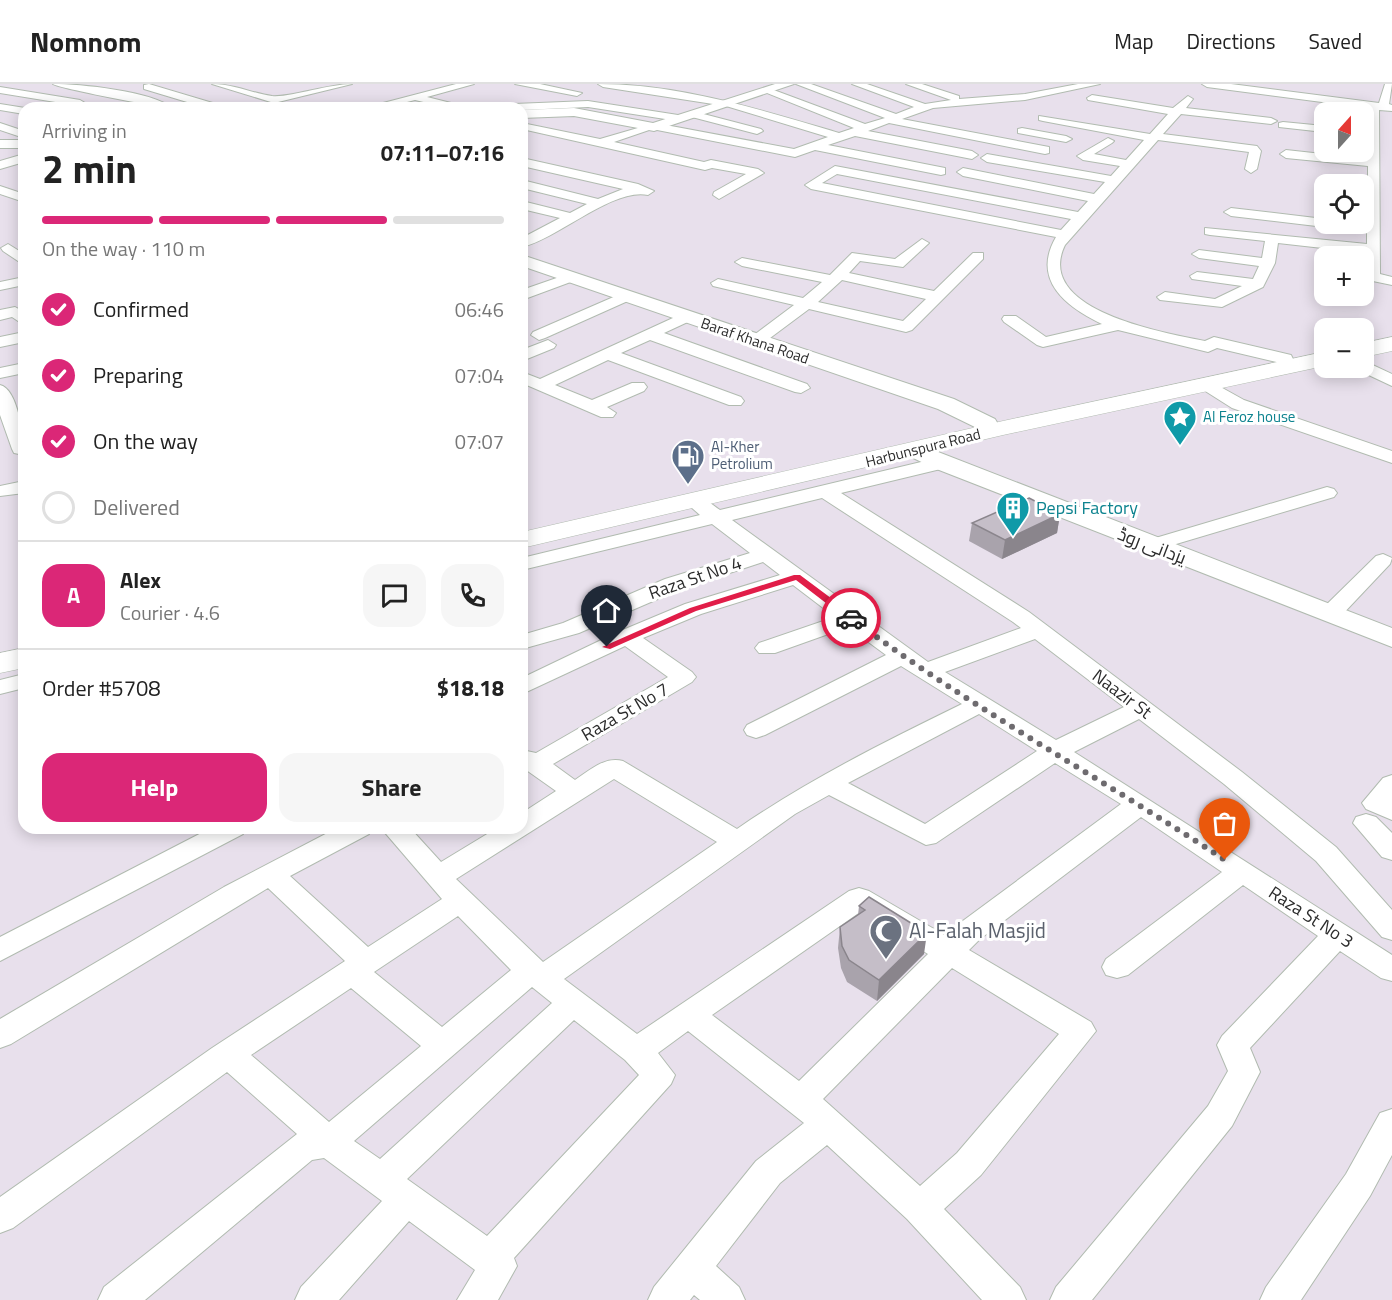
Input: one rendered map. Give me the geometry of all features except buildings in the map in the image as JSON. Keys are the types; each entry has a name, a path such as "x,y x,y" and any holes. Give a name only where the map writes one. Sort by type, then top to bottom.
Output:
{"main road":[{"path":"1374,340 1392,336"},
{"path":"1374,348 1392,344"},
{"name":"Harbunspura Road","path":"528,530 694,501 915,450 1102,402 1314,352"},
{"name":"Harbunspura Road","path":"528,538 567,525 987,424 1208,385 1314,361"},
{"path":"0,651 18,646"},
{"path":"0,663 18,659"}],"street":[{"path":"58,84 124,95 147,102"},
{"path":"92,90 111,84"},
{"path":"134,84 207,102"},
{"path":"221,84 280,102"},
{"path":"302,84 321,90"},
{"path":"274,100 347,84"},
{"path":"397,102 470,84"},
{"path":"520,84 599,97"},
{"path":"603,84 727,103 839,137"},
{"path":"601,143 789,84"},
{"path":"801,84 891,119 1045,150"},
{"path":"857,84 949,117"},
{"path":"911,84 944,95 1041,101 1095,84"},
{"path":"1207,84 1382,107"},
{"path":"1318,99 1326,84"},
{"path":"1374,130 1390,84"},
{"path":"583,104 622,87"},
{"path":"1011,87 1041,101"},
{"path":"450,89 528,102"},
{"path":"0,90 70,102"},
{"path":"767,91 858,130 972,155"},
{"path":"230,102 257,95"},
{"path":"528,114 574,112 795,153 919,108 965,96"},
{"path":"411,98 433,102"},
{"path":"1092,98 1250,148 1255,151 1248,165"},
{"path":"528,102 545,105"},
{"path":"528,106 583,104 686,116 814,146 941,171"},
{"path":"0,107 18,110"},
{"path":"1032,116 1168,122 1271,121"},
{"path":"564,135 611,119"},
{"path":"1168,122 1064,235 1054,255 1061,288 1079,306 1115,326 1208,347 1214,342 1285,359"},
{"path":"1283,125 1314,128"},
{"path":"0,126 18,133"},
{"path":"528,127 705,166 711,164 758,173 719,195"},
{"path":"708,136 740,127"},
{"path":"1007,128 1066,139"},
{"path":"644,152 693,134"},
{"path":"1108,141 1077,155 1131,164"},
{"path":"0,144 18,144"},
{"path":"1286,154 1368,174"},
{"path":"987,158 1115,180"},
{"path":"0,165 18,160"},
{"path":"528,163 643,190 600,203 528,240"},
{"path":"1064,235 811,185 835,170 1083,217"},
{"path":"1374,174 1392,170"},
{"path":"963,172 1099,199"},
{"path":"1374,176 1392,189"},
{"path":"0,188 16,181"},
{"path":"708,183 732,188"},
{"path":"528,185 600,203"},
{"path":"0,188 18,196"},
{"path":"1374,194 1373,277 1392,281"},
{"path":"1375,204 1392,206"},
{"path":"528,206 572,217"},
{"path":"1231,213 1314,223"},
{"path":"1210,231 1272,238 1373,239 1392,223"},
{"path":"1357,234 1392,242"},
{"path":"1165,297 1217,304 1258,284 1268,263 1272,238"},
{"path":"1373,239 1392,258"},
{"path":"9,241 18,253"},
{"path":"756,341 825,288 857,255 898,264 922,243"},
{"path":"1199,254 1268,263"},
{"path":"738,266 918,315 978,256"},
{"name":"Baraf Khana Road","path":"528,262 946,404 987,424"},
{"path":"1197,276 1258,284"},
{"path":"528,293 570,278"},
{"path":"0,286 18,282"},
{"path":"718,283 935,296"},
{"path":"528,351 543,340 625,297"},
{"path":"0,315 15,312 18,315"},
{"path":"540,385 686,317"},
{"path":"1010,319 1043,342 1115,326"},
{"path":"650,334 801,388"},
{"path":"0,342 18,338"},
{"path":"608,354 735,401"},
{"path":"702,389 744,368"},
{"path":"0,373 18,369"},
{"path":"1374,371 1392,381"},
{"path":"528,380 599,410 638,387"},
{"path":"1208,385 1238,404 1392,457"},
{"path":"18,398 1,398 18,441"},
{"name":"یزدانی روڈ","path":"915,450 1149,546 1392,638"},
{"path":"528,563 942,463"},
{"path":"2,491 18,488"},
{"name":"Naazir St","path":"826,492 1037,630 1233,778 1326,854 1392,928"},
{"path":"1149,546 1327,493"},
{"name":"Raza St No 3","path":"694,501 719,517 902,656 1140,804 1392,970"},
{"name":"Raza St No 4","path":"528,640 571,628 673,584 768,554"},
{"path":"1331,613 1383,560"},
{"path":"528,684 626,637 693,609 797,577"},
{"path":"766,648 852,618"},
{"path":"926,671 1037,630"},
{"name":"Raza St No 7","path":"529,760 684,677 626,637"},
{"path":"756,730 902,656"},
{"path":"0,687 18,682"},
{"path":"117,1300 303,1146 329,1142 443,1046 537,974 786,808 980,705"},
{"path":"829,784 926,836 1055,751 1141,708"},
{"path":"529,760 575,792"},
{"path":"528,821 614,767 737,842"},
{"path":"1392,784 1375,803 1392,810"},
{"path":"801,1100 970,931 1140,804"},
{"path":"1366,823 1392,850"},
{"path":"0,950 222,834"},
{"path":"0,1035 234,894 348,834"},
{"path":"399,834 460,901 537,974 636,1051 659,1076 489,1259"},
{"path":"438,877 507,834"},
{"path":"1117,967 1242,871"},
{"path":"271,875 359,968 443,1046"},
{"path":"636,1051 859,898 1080,1031 969,1164 920,1208"},
{"path":"0,1217 228,1054 460,901"},
{"path":"1069,1300 1220,1116 1244,1072 1233,1045 1338,934"},
{"path":"314,1300 393,1190 574,1002"},
{"path":"689,1014 735,1052 801,1100 828,1124 920,1208 1007,1300"},
{"path":"228,1054 329,1142 499,1266 476,1300"},
{"path":"1279,1300 1358,1185 1392,1123"},
{"path":"667,1300 768,1172 828,1124"},
{"path":"692,1268 726,1300"}],"way so far":[{"path":"851,618 902,656 1140,804 1225,860"}],"place":[{"name":"Al Feroz house","path":"1180,446"},
{"name":"Al-Kher Petrolium","path":"688,485"},
{"name":"Pepsi Factory","path":"1013,537"},
{"name":"Al-Falah Masjid","path":"886,960"}],"route":[{"path":"607,647 693,609 797,577 851,618"}]}
